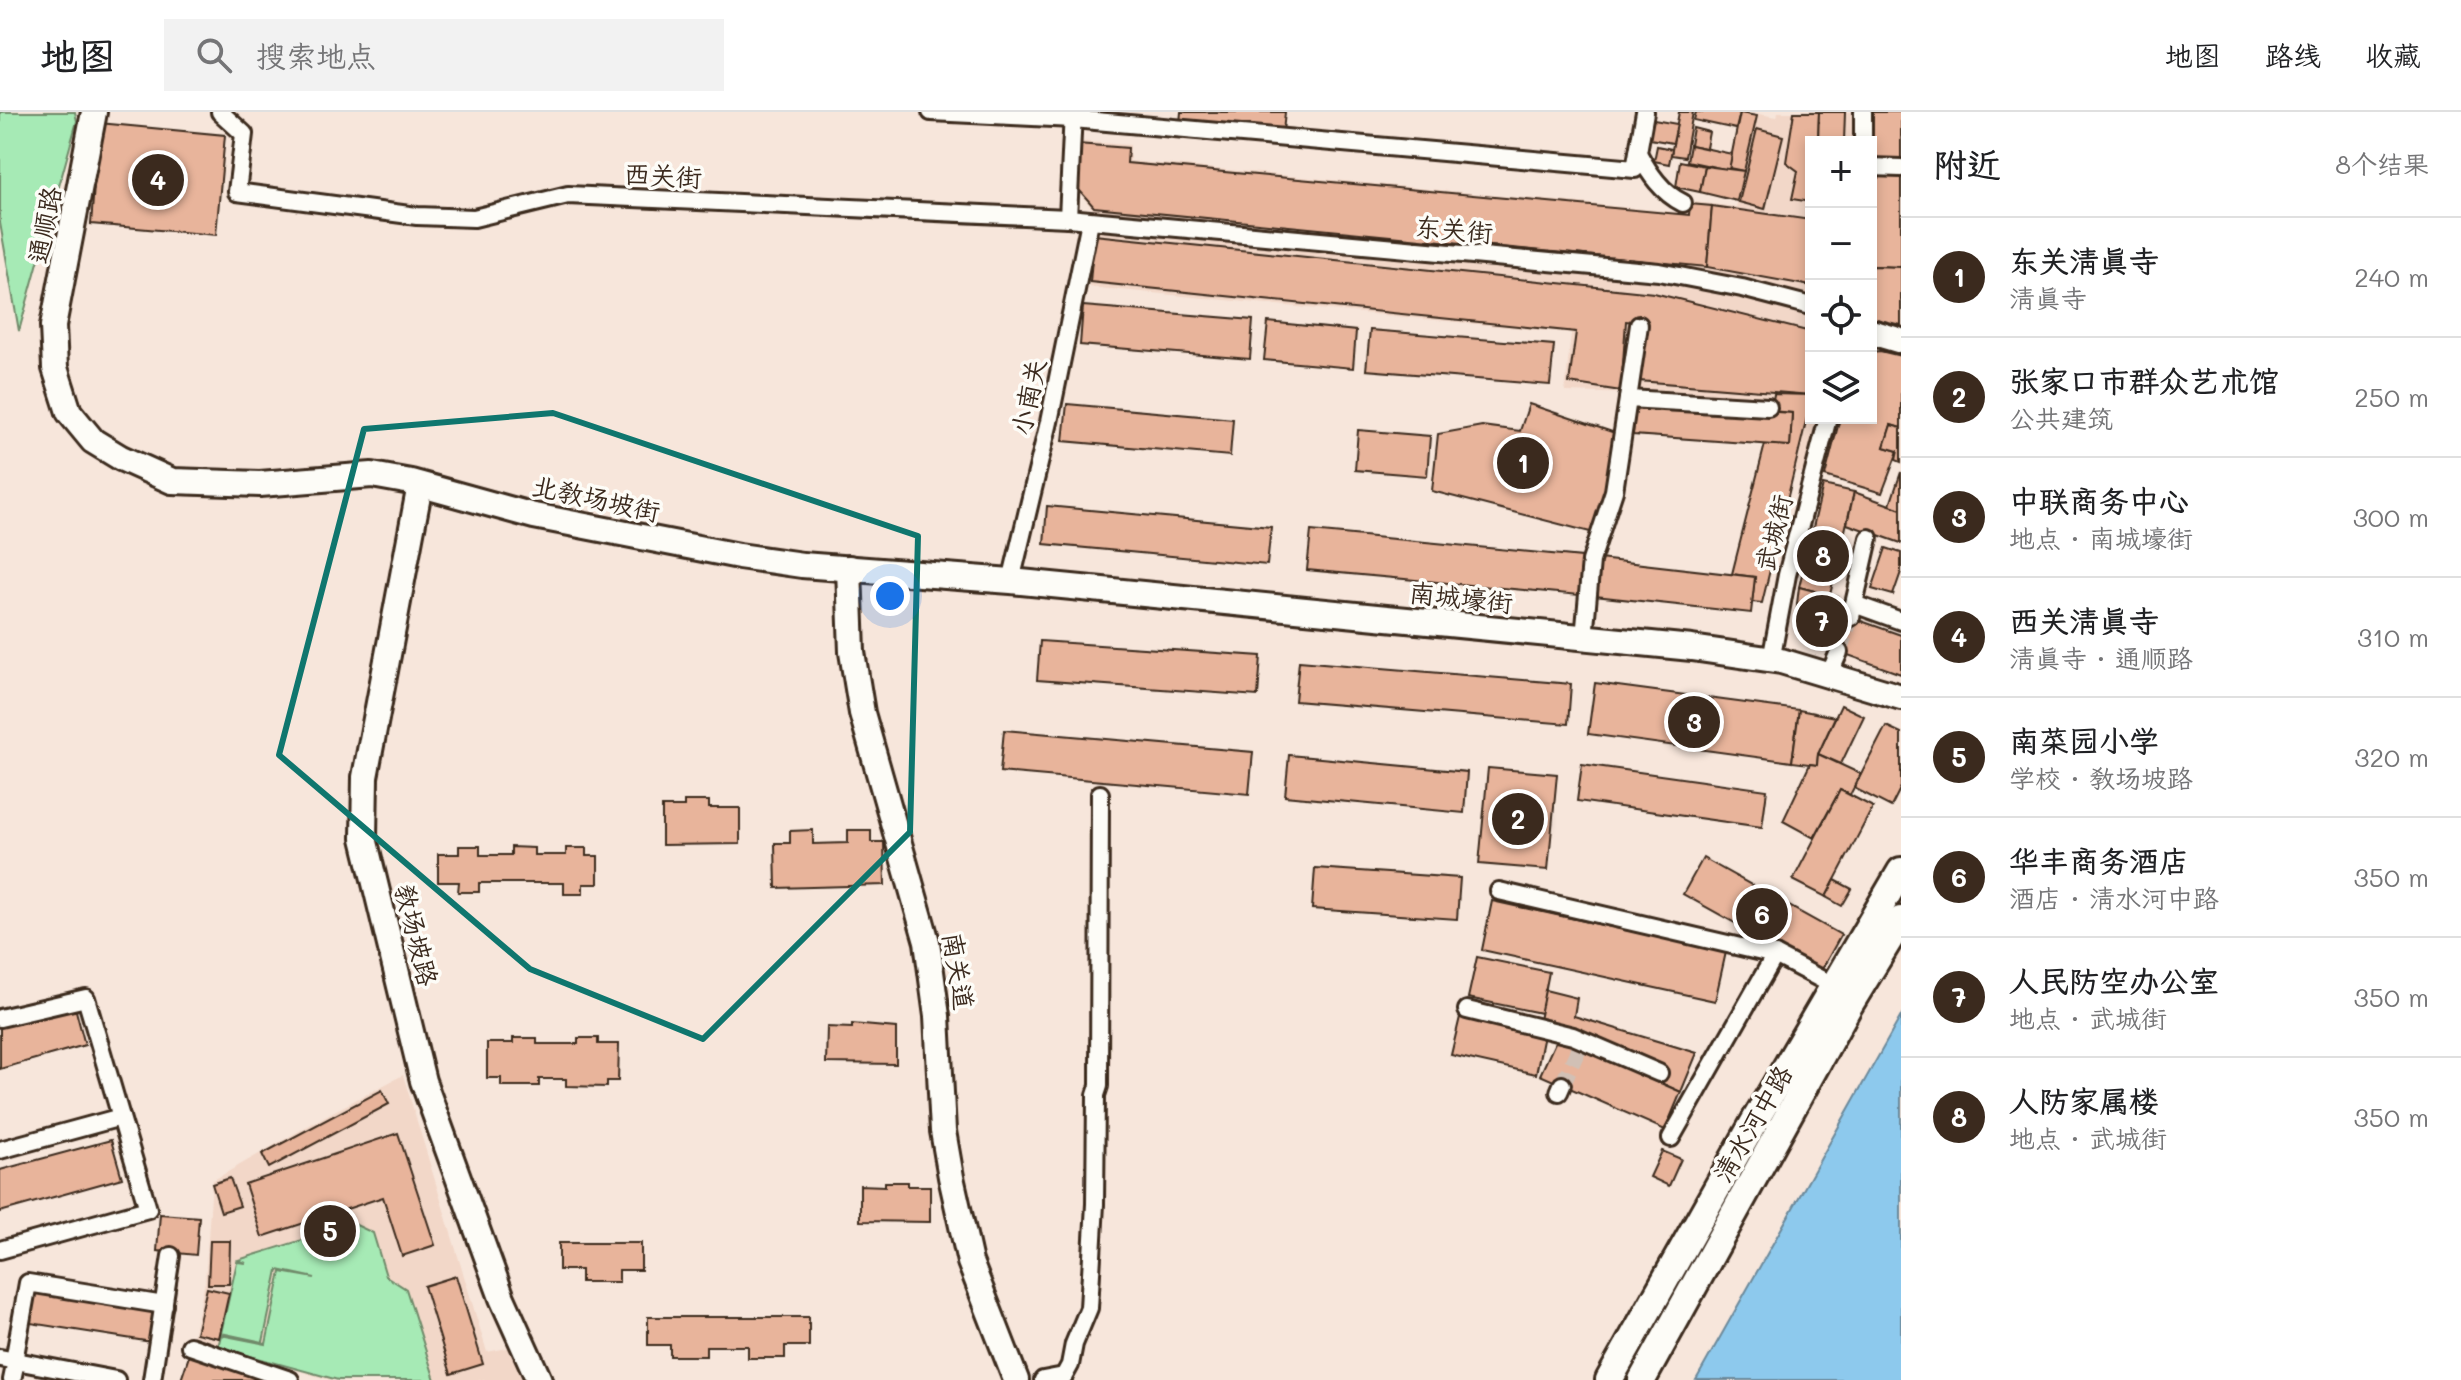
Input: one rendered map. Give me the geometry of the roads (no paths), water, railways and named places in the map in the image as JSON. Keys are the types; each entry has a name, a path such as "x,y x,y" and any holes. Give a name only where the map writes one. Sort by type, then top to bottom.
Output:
{"main road":[{"name":"清水河中路","path":"1609,1380 1901,871"},
{"name":"清水河中路","path":"1642,1380 1848,1007 1901,920"}],"street":[{"name":"通顺路","path":"94,112 53,326 55,368 69,412 93,441 121,458 172,481"},
{"name":"西关街","path":"220,112 244,134 237,192 417,216 474,218 568,195 1090,221"},
{"path":"931,112 1073,115 1635,169 1645,112"},
{"path":"1863,112 1863,136"},
{"path":"1068,218 1073,115"},
{"path":"1638,153 1661,187 1683,203"},
{"path":"1877,167 1901,168"},
{"name":"东关街","path":"1090,221 1659,272 1805,304"},
{"name":"小南关","path":"1011,581 1049,422 1090,221"},
{"path":"1584,638 1591,561 1614,491 1639,325"},
{"path":"1877,334 1898,340"},
{"path":"1628,399 1768,407"},
{"name":"武城街","path":"1771,660 1787,575 1826,424"},
{"name":"北教场坡街","path":"172,481 260,484 372,475 534,516 739,556 802,565 1011,581"},
{"name":"教场坡路","path":"420,485 365,777 364,838 423,1081 502,1298 539,1380"},
{"path":"1869,538 1852,610 1901,621"},
{"name":"南关道","path":"849,568 852,652 862,713 927,942 937,1016 943,1131 951,1177 970,1262 1016,1380"},
{"name":"南城壕街","path":"1011,581 1692,648 1771,660 1901,697"},
{"path":"1829,675 1839,652"},
{"path":"1043,1380 1064,1376 1089,1308 1095,1204 1096,1095 1099,1086 1100,794"},
{"path":"1499,891 1775,955 1834,986"},
{"path":"1671,1138 1775,955"},
{"path":"0,1018 86,998 148,1209 0,1250"},
{"path":"1467,1010 1581,1044 1659,1073"},
{"path":"0,1150 121,1117"},
{"path":"152,1380 171,1256"},
{"path":"12,1380 10,1360 28,1283 164,1305"},
{"path":"190,1346 290,1380"},
{"path":"10,1360 116,1380"}],"water":[{"path":"1901,1016 1901,1380 1696,1380"}],"tunnel":[{"path":"1839,652 1851,617"},
{"path":"1562,1085 1579,1048"}],"place":[{"name":"西关清真寺","path":"158,180"},
{"name":"东关清真寺","path":"1523,463"},
{"name":"人防家属楼","path":"1823,556"},
{"name":"人民防空办公室","path":"1822,621"},
{"name":"中联商务中心","path":"1694,722"},
{"name":"张家口市群众艺术馆","path":"1518,819"},
{"name":"华丰商务酒店","path":"1762,914"},
{"name":"南菜园小学","path":"330,1231"}]}
